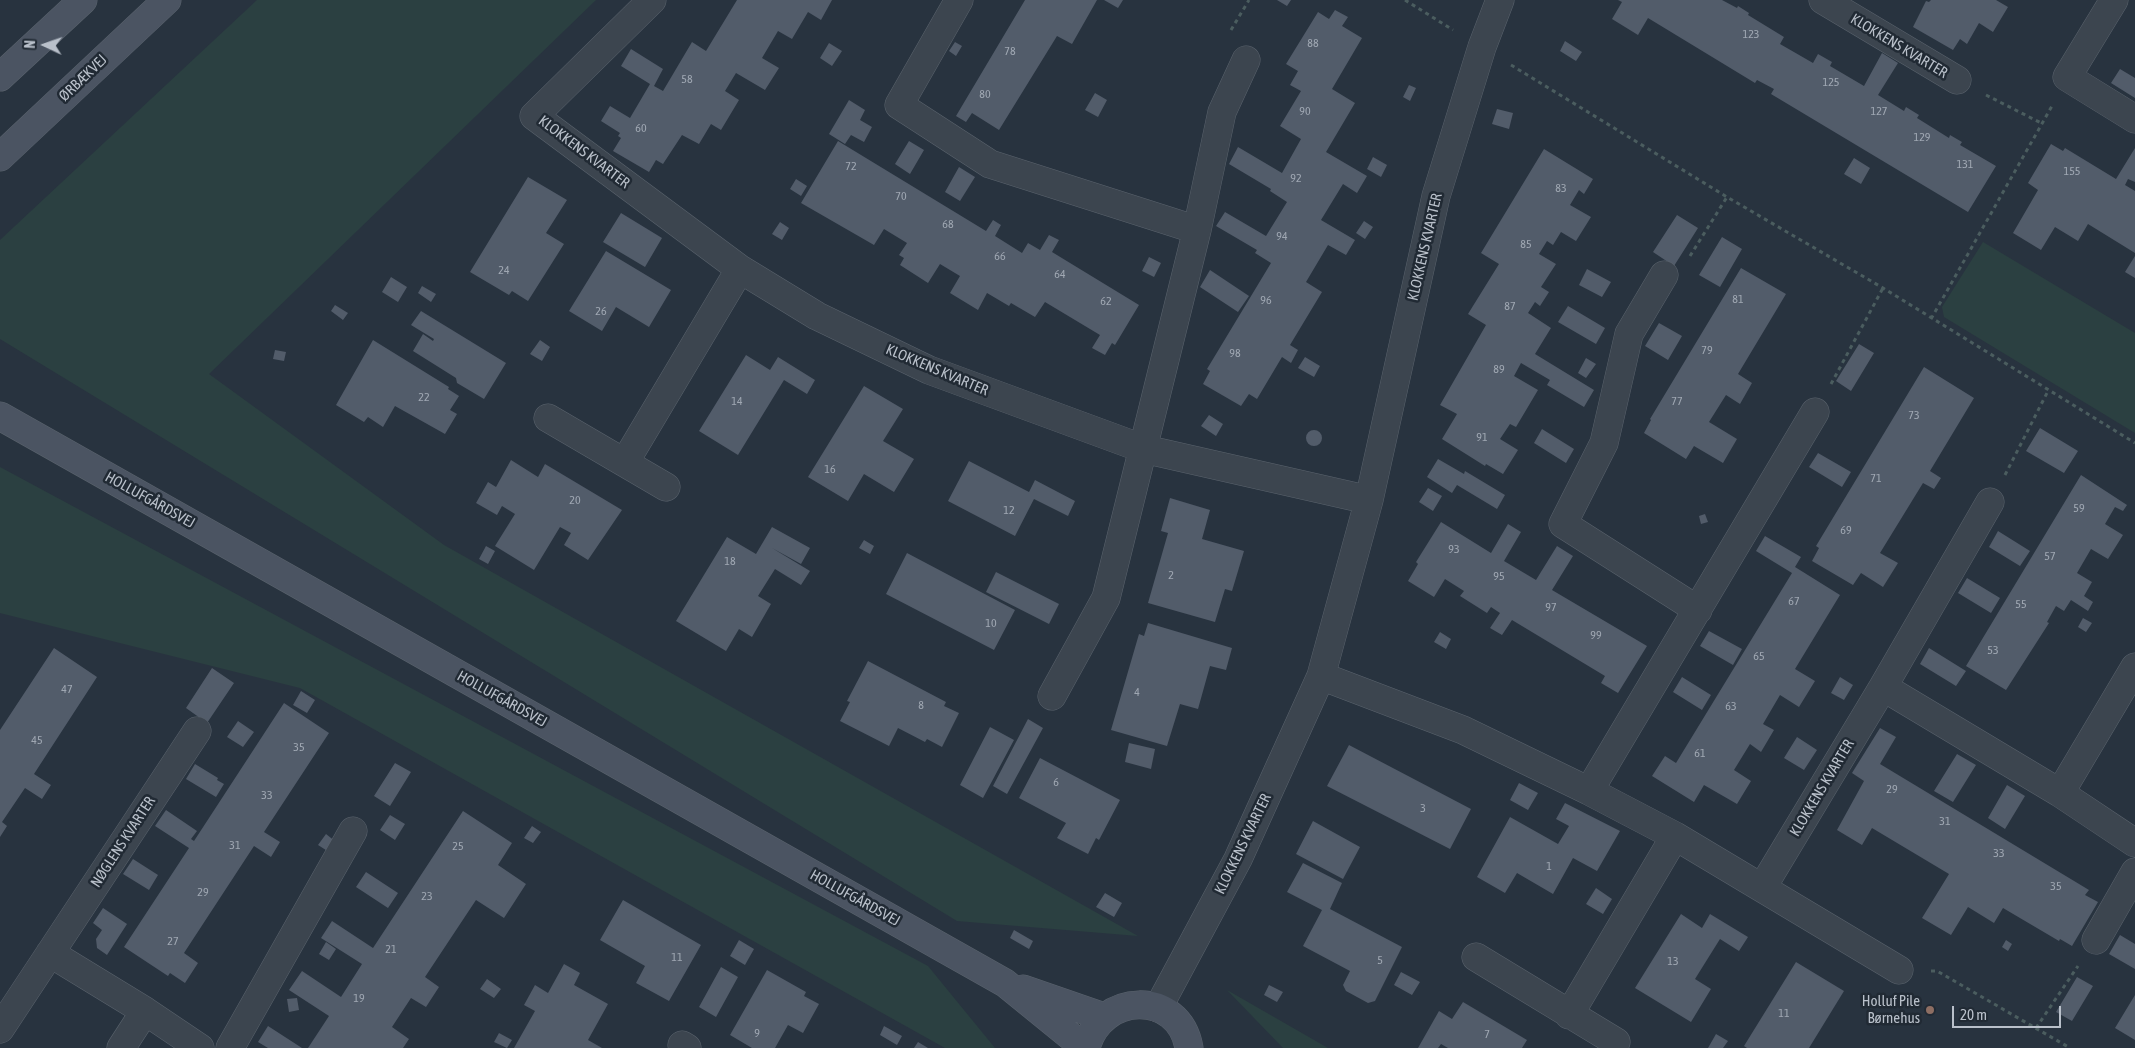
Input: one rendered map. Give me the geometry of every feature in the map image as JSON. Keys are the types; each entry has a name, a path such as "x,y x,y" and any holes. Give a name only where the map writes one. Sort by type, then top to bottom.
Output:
{"street":[{"path":"0,77 83,0"},
{"name":"ØRBÆKVEJ","path":"0,157 167,0"},
{"name":"KLOKKENS KVARTER","path":"652,0 534,116 740,269 817,316 929,370 1144,449 1369,500"},
{"path":"959,0 899,105 990,164 1197,230"},
{"name":"KLOKKENS KVARTER","path":"1158,1008 1238,859 1321,676 1369,500 1436,196 1482,48 1500,0"},
{"path":"2114,0 2067,77 2135,119"},
{"name":"KLOKKENS KVARTER","path":"1838,4 1957,80"},
{"path":"1052,696 1106,598 1197,230 1222,112 1246,60"},
{"path":"625,462 740,269"},
{"path":"1664,275 1630,334 1604,443 1564,524 1698,610"},
{"path":"1589,791 1815,412"},
{"name":"HOLLUFGÅRDSVEJ","path":"0,416 1005,982 1086,1048"},
{"path":"548,418 666,487"},
{"name":"KLOKKENS KVARTER","path":"1762,888 1990,502"},
{"path":"2060,793 2135,667"},
{"path":"1321,676 1463,730 1589,791 1675,836 1899,970"},
{"path":"1882,687 2060,793 2135,843"},
{"name":"NØGLENS KVARTER","path":"0,1029 196,731"},
{"path":"230,1048 353,831"},
{"path":"1569,1014 1675,836"},
{"path":"2096,940 2135,872"},
{"path":"50,953 145,1011 200,1048"},
{"path":"1476,957 1616,1042"},
{"name":"HOLLUFGÅRDSVEJ","path":"1005,982 1104,1017"},
{"path":"1086,1048 1089,1037 1104,1017 1116,1009 1130,1005 1144,1005 1158,1008 1172,1017 1183,1030 1189,1048"},
{"path":"121,1048 145,1011"}],"path":[{"path":"1405,0 1727,197 1883,288 2135,443"},
{"path":"1931,319 2043,124 2067,77"},
{"path":"1957,80 2043,124"},
{"path":"1664,275 1680,272 1727,197"},
{"path":"1815,412 1883,288"},
{"path":"1990,502 2048,391"},
{"path":"2036,1028 2096,940"},
{"path":"1899,970 1937,971 2070,1048"}],"green space":[{"path":"257,0 596,0 209,374 444,545 1138,936 957,921 0,339 0,240"},
{"path":"1983,242 2135,333 2135,433 1944,317 1942,307"},
{"path":"0,467 928,966 995,1048 945,1048 300,688 0,613"},
{"path":"1227,990 1328,1048 1283,1048"}],"building":[{"path":"737,0 832,0 821,20 808,12 792,39 778,31 762,58 779,68 765,90 736,73 725,91 739,100 721,130 711,124 699,144 682,135 663,164 656,160 649,172 613,151 621,138 618,136 620,133 601,121 610,106 630,118 650,84 621,66 631,49 663,69 654,86 663,91 692,42 706,51"},
{"path":"1025,0 1097,0 1072,44 1057,36 999,130 972,113 966,122 956,116"},
{"path":"1104,0 1123,0 1118,8"},
{"path":"1277,0 1291,0 1287,6"},
{"path":"1618,0 1722,0 1737,8 1738,6 1749,13 1748,15 1784,37 1780,44 1813,63 1818,54 1832,62 1830,66 1864,86 1882,53 1898,63 1878,95 1904,111 1906,107 1919,115 1917,118 1949,138 1950,135 1962,142 1960,145 1996,166 1968,212 1771,94 1774,89 1757,80 1755,83 1648,18 1638,35 1612,19 1622,2"},
{"path":"1931,0 1996,0 2008,7 1993,32 1979,23 1967,44 1960,39 1953,50 1913,27 1926,1 1929,2"},
{"path":"1335,10 1348,17 1342,26 1362,38 1332,89 1355,103 1326,152 1367,176 1357,193 1343,184 1321,220 1355,240 1346,255 1328,245 1306,282 1322,292 1290,345 1298,350 1291,363 1282,357 1257,399 1249,394 1241,406 1203,384 1210,371 1207,369 1271,263 1255,253 1257,250 1216,226 1225,212 1266,236 1287,202 1270,191 1271,189 1229,164 1238,147 1282,173 1301,139 1280,126 1301,91 1290,85 1298,71 1286,64 1318,12 1329,19"},
{"path":"1565,41 1582,52 1576,61 1560,51"},
{"path":"955,42 962,46 956,56 949,51"},
{"path":"829,43 842,51 832,66 820,58"},
{"path":"2120,69 2135,78 2135,98 2111,83"},
{"path":"1409,85 1416,88 1410,101 1403,97"},
{"path":"1095,93 1107,100 1098,117 1085,110"},
{"path":"849,100 865,110 860,120 872,127 864,142 851,135 845,144 829,134"},
{"path":"1497,109 1513,113 1509,129 1492,124"},
{"path":"838,141 986,231 993,220 1001,225 995,236 1022,253 1028,243 1040,250 1049,235 1059,240 1052,252 1139,305 1115,345 1112,343 1105,355 1092,348 1100,335 1045,302 1035,317 1011,303 1009,306 987,293 978,310 950,293 960,276 940,264 928,283 900,265 904,258 899,255 907,243 884,229 874,245 801,203"},
{"path":"909,141 924,150 910,174 895,164"},
{"path":"2051,144 2063,151 2065,148 2116,179 2135,148 2135,182 2128,179 2125,185 2135,191 2135,253 2088,224 2078,241 2055,227 2041,250 2013,233 2038,190 2028,183"},
{"path":"1544,149 1593,179 1584,194 1579,190 1570,205 1591,217 1576,241 1561,232 1553,245 1547,241 1539,254 1556,264 1541,287 1549,292 1540,306 1535,302 1528,313 1551,328 1535,354 1594,390 1584,407 1547,385 1550,380 1521,363 1514,376 1538,390 1516,427 1510,424 1500,439 1518,450 1503,474 1486,464 1485,466 1442,439 1457,414 1440,405 1486,325 1468,314 1499,264 1481,253"},
{"path":"1373,157 1387,165 1381,177 1367,169"},
{"path":"1854,158 1870,168 1861,184 1844,174"},
{"path":"959,167 975,177 960,201 945,192"},
{"path":"528,177 567,200 546,233 564,244 528,301 512,291 509,295 470,272"},
{"path":"796,179 807,186 801,196 790,189"},
{"path":"621,213 662,238 645,267 603,242"},
{"path":"1677,215 1698,228 1674,266 1653,252"},
{"path":"1364,221 1373,227 1365,239 1356,233"},
{"path":"780,222 789,228 782,240 772,234"},
{"path":"1722,237 1742,249 1720,287 1699,275"},
{"path":"606,251 671,290 649,327 616,307 602,331 569,311"},
{"path":"2135,256 2135,278 2125,272"},
{"path":"1149,257 1161,263 1154,277 1142,271"},
{"path":"1741,268 1786,294 1738,374 1752,383 1740,404 1726,395 1709,422 1737,439 1723,463 1694,446 1686,459 1644,433 1650,419"},
{"path":"1587,269 1611,282 1602,297 1579,285"},
{"path":"1210,270 1249,296 1238,312 1200,287"},
{"path":"391,277 407,287 398,302 382,292"},
{"path":"422,286 436,294 431,302 418,293"},
{"path":"335,305 348,313 343,320 331,311"},
{"path":"1568,306 1605,328 1596,344 1558,322"},
{"path":"421,311 506,363 484,399 457,383 456,378 413,351 423,334 433,341 434,339 411,325"},
{"path":"1659,323 1682,336 1668,360 1645,346"},
{"path":"373,340 449,387 448,389 459,396 450,410 457,414 445,434 395,406 383,427 368,417 364,422 336,405"},
{"path":"540,340 550,347 542,361 530,354"},
{"path":"1859,344 1874,353 1851,391 1836,381"},
{"path":"275,350 286,352 284,361 273,359"},
{"path":"746,355 770,370 778,357 815,380 807,394 784,380 738,455 699,431"},
{"path":"1305,357 1320,366 1314,377 1298,368"},
{"path":"1586,358 1596,364 1586,378 1578,373"},
{"path":"1924,367 1974,398 1930,471 1941,478 1934,489 1923,483 1880,553 1898,563 1883,587 1861,573 1853,585 1812,561 1819,548 1816,546"},
{"path":"864,386 903,409 883,441 914,459 894,492 864,474 848,501 808,477"},
{"path":"1209,415 1223,424 1216,436 1201,426"},
{"path":"2040,428 2078,451 2064,473 2026,451"},
{"path":"1542,429 1574,449 1566,463 1534,443"},
{"path":"1314,430 1320,432 1322,438 1320,444 1314,446 1308,444 1306,438 1308,432"},
{"path":"1818,453 1851,472 1842,487 1809,467"},
{"path":"1438,459 1464,474 1465,471 1505,495 1497,509 1457,485 1452,493 1427,477"},
{"path":"511,460 538,477 545,464 622,510 588,560 564,545 571,533 560,527 534,570 495,546 515,514 502,506 497,515 476,503 488,482 496,487"},
{"path":"969,461 1029,492 1035,480 1075,501 1068,516 1034,499 1015,536 948,501"},
{"path":"2081,475 2127,505 2123,511 2115,507 2105,524 2123,535 2108,559 2091,549 2077,573 2092,582 2084,596 2093,602 2088,611 2071,600 2064,611 2056,606 2047,622 2049,623 2006,690 1966,666"},
{"path":"1428,488 1442,496 1433,511 1419,502"},
{"path":"1170,498 1210,510 1202,539 1244,551 1232,591 1225,589 1215,622 1148,603 1168,533 1161,531"},
{"path":"1705,514 1708,522 1701,524 1699,516"},
{"path":"1441,522 1491,553 1508,524 1521,532 1504,561 1536,580 1557,546 1573,556 1552,590 1647,646 1618,693 1601,683 1605,676 1512,620 1502,635 1490,628 1500,613 1491,607 1487,613 1460,596 1464,591 1445,579 1434,597 1408,581 1418,564 1416,562"},
{"path":"772,527 810,548 801,564 772,548 810,571 801,585 775,569 758,596 771,604 752,637 739,629 726,651 676,621 727,537 756,554"},
{"path":"1998,531 2030,551 2020,566 1989,547"},
{"path":"1765,536 1801,557 1795,567 1840,595 1795,669 1815,681 1799,707 1780,695 1763,724 1774,730 1761,752 1750,744 1734,770 1751,781 1737,804 1704,785 1694,802 1652,776 1665,756 1676,763 1792,573 1756,551"},
{"path":"864,540 874,546 870,554 859,548"},
{"path":"486,546 495,551 488,564 479,559"},
{"path":"907,553 1015,610 994,650 886,594"},
{"path":"996,572 1059,604 1049,624 986,592"},
{"path":"1967,578 2000,598 1991,613 1958,593"},
{"path":"2083,618 2092,623 2086,632 2078,627"},
{"path":"1148,623 1232,648 1226,670 1210,666 1198,709 1180,704 1167,746 1111,730 1139,634 1144,636"},
{"path":"1709,631 1742,649 1733,665 1700,646"},
{"path":"1440,632 1451,639 1446,649 1434,642"},
{"path":"54,648 97,677 34,774 51,785 42,799 25,788 2,822 7,826 0,837 0,730"},
{"path":"1929,648 1966,671 1956,686 1920,664"},
{"path":"868,661 946,702 944,706 959,713 942,747 927,739 925,742 898,728 889,746 840,721 850,702 847,701"},
{"path":"212,668 234,683 207,723 186,708"},
{"path":"1682,677 1711,695 1702,710 1673,692"},
{"path":"1840,677 1853,685 1844,700 1831,693"},
{"path":"301,691 315,700 307,713 293,705"},
{"path":"284,703 329,733 264,832 280,842 271,857 254,846 184,953 198,963 185,983 170,973 168,976 124,947 189,848 155,826 166,810 197,831 191,839 194,841"},
{"path":"1028,719 1043,728 1007,794 993,786"},
{"path":"238,721 254,732 243,747 227,737"},
{"path":"990,727 1014,740 983,798 960,785"},
{"path":"1880,728 1896,737 1880,764 2089,890 2085,895 2098,902 2072,946 2060,939 2059,941 2003,908 1994,923 1968,907 1951,935 1922,918 1949,874 1872,828 1862,845 1837,830 1864,781 1852,773"},
{"path":"1797,737 1817,750 1804,770 1784,758"},
{"path":"1129,743 1155,749 1151,769 1125,762"},
{"path":"1349,745 1471,809 1450,849 1327,786"},
{"path":"1957,754 1976,765 1953,802 1934,791"},
{"path":"1040,758 1120,800 1099,840 1096,838 1088,854 1057,838 1066,823 1019,798"},
{"path":"395,763 411,772 390,806 374,796"},
{"path":"195,764 218,778 217,780 224,784 216,797 186,779"},
{"path":"1519,783 1538,793 1528,810 1510,800"},
{"path":"2007,785 2025,796 2005,829 1988,818"},
{"path":"1565,803 1620,831 1597,871 1573,858 1553,894 1517,873 1505,893 1477,877 1510,817 1558,844 1569,826 1556,819"},
{"path":"463,811 512,843 498,865 526,884 504,918 476,900 425,977 439,987 426,1007 411,998 392,1027 409,1039 403,1048 308,1048 329,1016 289,990 302,971 341,997 362,964 321,938 332,921 373,948"},
{"path":"390,815 405,824 395,840 380,830"},
{"path":"1313,821 1360,847 1343,879 1296,854"},
{"path":"532,826 541,832 533,843 524,838"},
{"path":"326,834 336,842 329,852 318,845"},
{"path":"133,859 158,875 149,890 123,874"},
{"path":"1303,863 1342,883 1330,909 1402,947 1375,1001 1368,1003 1346,991 1343,985 1350,971 1303,946 1322,910 1287,892"},
{"path":"366,872 398,893 388,908 356,887"},
{"path":"1596,888 1612,899 1603,914 1586,904"},
{"path":"1105,893 1122,903 1114,917 1096,907"},
{"path":"623,900 701,945 669,1001 636,983 645,966 600,940"},
{"path":"103,908 127,924 107,955 97,948 96,939 102,930 93,923"},
{"path":"1681,914 1702,928 1710,914 1748,937 1739,951 1720,939 1695,979 1711,989 1691,1022 1635,988"},
{"path":"1014,930 1033,941 1029,949 1010,938"},
{"path":"2120,935 2135,944 2135,969 2109,954"},
{"path":"739,940 754,949 745,965 730,956"},
{"path":"2006,940 2012,944 2008,951 2002,947"},
{"path":"326,942 336,949 329,960 319,954"},
{"path":"1796,962 1844,991 1809,1048 1747,1048 1744,1046"},
{"path":"564,964 580,973 574,985 608,1004 588,1040 602,1048 514,1048 535,1011 524,1005 535,985 548,993"},
{"path":"721,967 738,977 716,1017 699,1007"},
{"path":"767,970 806,992 804,996 819,1004 803,1033 788,1025 775,1048 752,1048 730,1035"},
{"path":"1401,972 1420,982 1412,995 1394,985"},
{"path":"2077,977 2093,986 2072,1021 2056,1012"},
{"path":"487,979 501,989 494,998 480,989"},
{"path":"1269,985 1283,992 1277,1002 1264,995"},
{"path":"2135,995 2135,1040 2115,1028"},
{"path":"297,998 299,1010 289,1012 287,999"},
{"path":"1463,1002 1527,1040 1522,1048 1448,1048 1441,1044 1438,1048 1418,1048 1439,1011 1452,1019"},
{"path":"268,1026 302,1048 268,1048 258,1042"},
{"path":"884,1026 902,1036 897,1045 880,1035"},
{"path":"499,1033 512,1040 507,1048 494,1042"},
{"path":"1716,1034 1728,1041 1723,1048 1708,1048"},
{"path":"918,1042 928,1048 914,1048"}],"place":[{"name":"Holluf Pile Børnehus","path":"1930,1010"}]}
